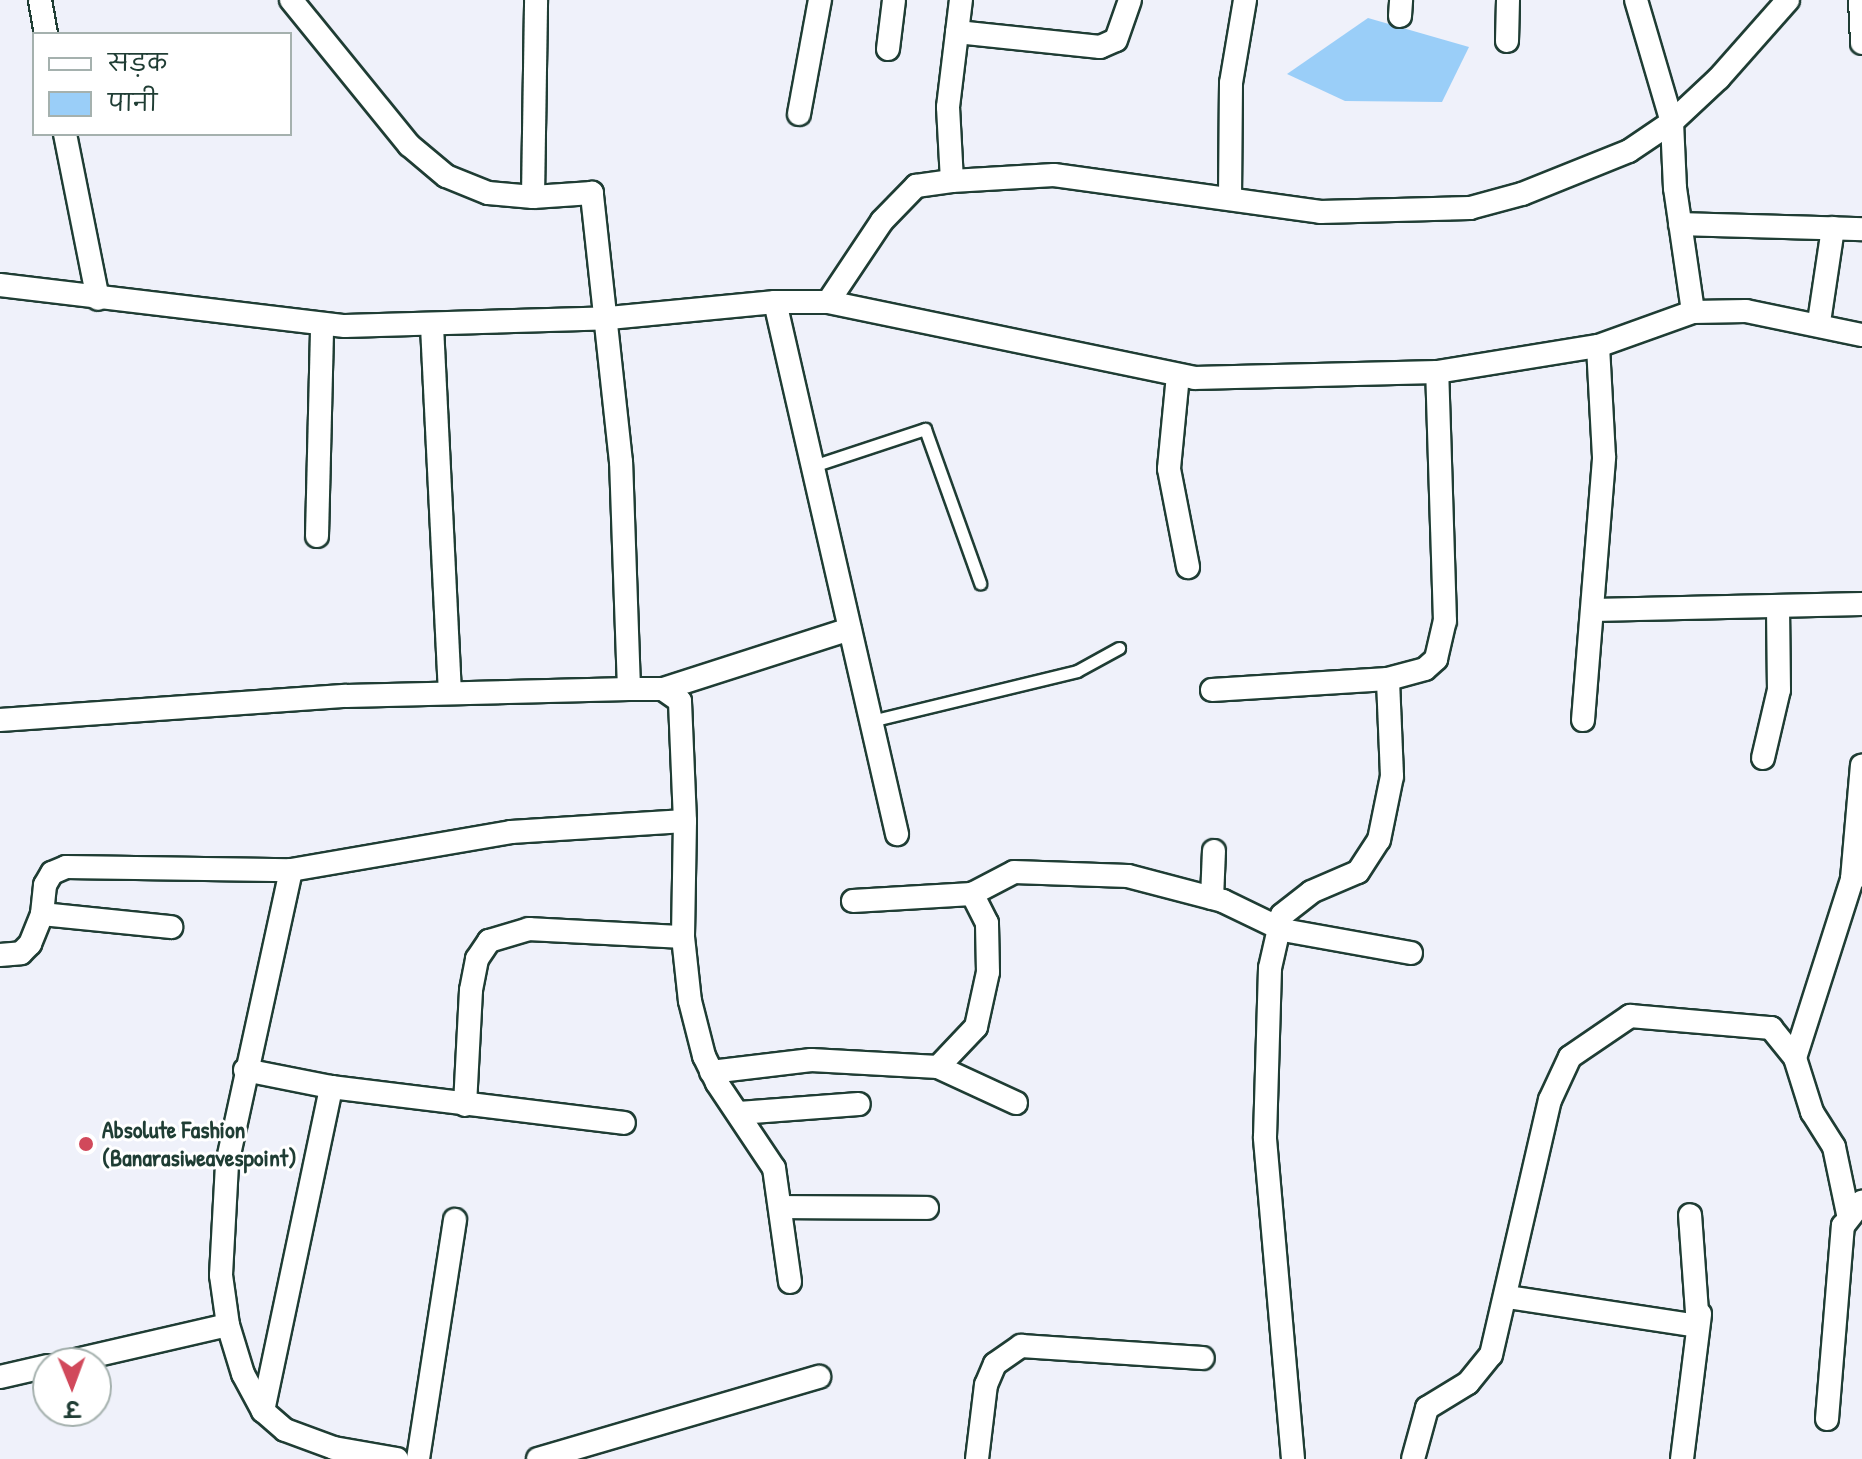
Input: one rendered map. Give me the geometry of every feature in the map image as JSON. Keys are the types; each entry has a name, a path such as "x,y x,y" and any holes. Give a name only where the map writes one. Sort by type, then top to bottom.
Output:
{"street":[{"path":"40,0 46,32"},
{"path":"291,0 409,145 446,176 488,193 533,197 592,193 609,318 627,553 629,689"},
{"path":"533,197 536,0"},
{"path":"799,114 820,0"},
{"path":"888,49 894,0"},
{"path":"952,181 948,107 961,0"},
{"path":"957,32 1100,47 1116,40 1130,0"},
{"path":"1230,198 1231,83 1245,0"},
{"path":"1507,41 1508,0"},
{"path":"1636,0 1672,122 1680,224 1693,312"},
{"path":"828,302 882,221 916,186 1054,175 1320,212 1470,208 1522,194 1629,151 1672,122 1719,78 1788,0"},
{"path":"1860,0 1862,43"},
{"path":"65,136 98,299"},
{"path":"1680,224 1862,229"},
{"path":"1819,322 1833,228"},
{"path":"0,285 322,325 432,326 609,318 775,302 828,302 1178,375 1267,378 1437,372 1598,346 1693,312 1746,311 1819,322 1862,335"},
{"path":"775,302 897,834"},
{"path":"317,536 322,325"},
{"path":"432,326 450,693"},
{"path":"1583,720 1605,433 1598,346"},
{"path":"1212,690 1388,679 1425,669 1442,641 1437,372"},
{"path":"1178,375 1169,469 1188,567"},
{"path":"1593,610 1862,604"},
{"path":"1763,758 1779,690 1778,606"},
{"path":"0,720 450,693 663,689 850,629"},
{"path":"1293,1459 1265,1137 1275,926 1291,905 1358,872 1379,840 1392,776 1388,679"},
{"path":"663,689 680,701 684,716 683,937 690,1001 711,1072 774,1168 783,1207 790,1282"},
{"path":"1795,1058 1857,876 1862,765"},
{"path":"0,955 21,953 30,944 42,914 45,885 52,873 66,867 291,870 511,832 685,821"},
{"path":"1212,898 1214,851"},
{"path":"291,870 245,1070 222,1218 228,1325 243,1374 263,1411 285,1430 322,1443 397,1459"},
{"path":"853,901 972,894 1014,872 1128,876 1212,898 1275,926 1411,953"},
{"path":"938,1067 976,1027 988,972 987,923 972,894"},
{"path":"42,914 171,927"},
{"path":"465,1105 471,990 477,959 489,941 529,929 683,937"},
{"path":"1413,1459 1427,1408 1468,1383 1491,1355 1508,1297 1550,1100 1570,1057 1630,1016 1771,1028 1795,1058 1812,1112 1834,1147 1855,1208 1841,1245 1827,1419"},
{"path":"711,1072 811,1060 938,1067 1016,1103"},
{"path":"245,1070 331,1087 624,1123"},
{"path":"263,1411 331,1087"},
{"path":"739,1113 859,1104"},
{"path":"783,1207 927,1208"},
{"path":"1690,1215 1698,1326"},
{"path":"418,1459 455,1220"},
{"path":"1682,1459 1707,1258"},
{"path":"1508,1297 1698,1326"},
{"path":"112,1352 228,1325"},
{"path":"977,1459 986,1385 995,1364 1021,1346 1203,1358"},
{"path":"0,1377 32,1370"},
{"path":"538,1459 819,1377"}],"lane":[{"path":"813,466 925,429 980,583"},
{"path":"871,721 1077,671 1119,648"}],"water":[{"path":"1368,18 1469,47 1442,102 1345,101 1287,74"}],"place":[{"name":"Absolute Fashion (Banarasiweavespoint)","path":"86,1144"}]}
